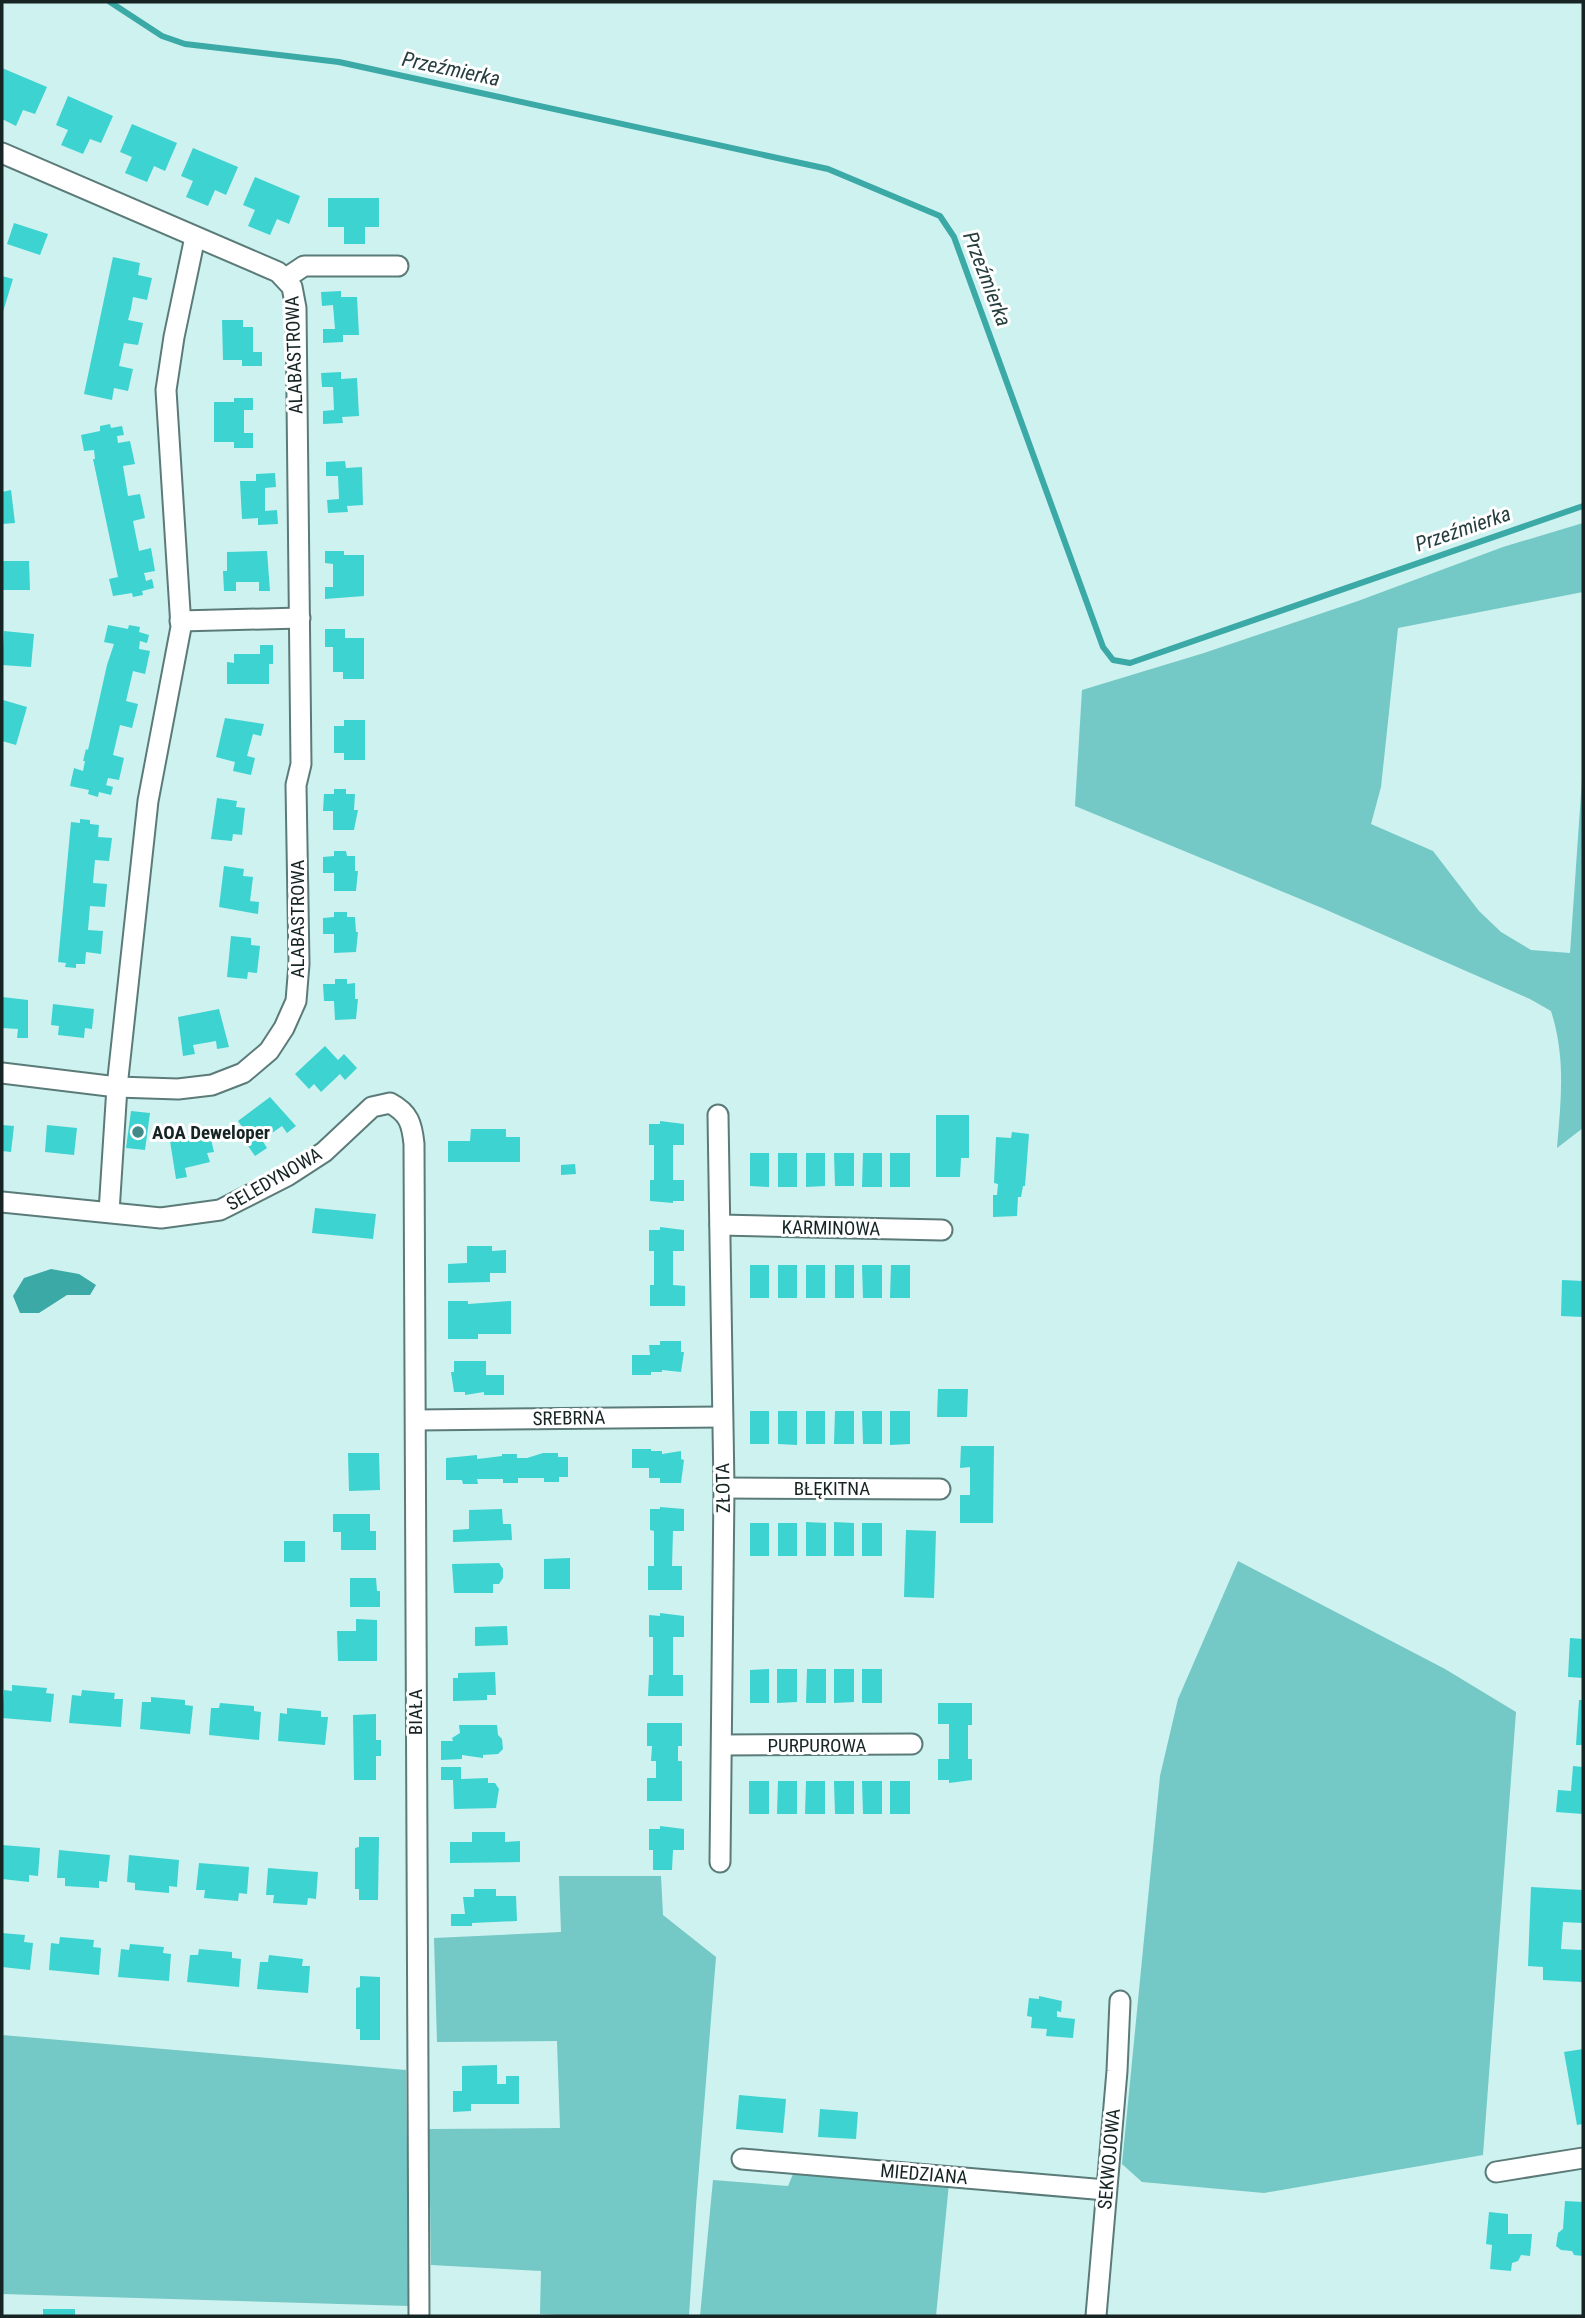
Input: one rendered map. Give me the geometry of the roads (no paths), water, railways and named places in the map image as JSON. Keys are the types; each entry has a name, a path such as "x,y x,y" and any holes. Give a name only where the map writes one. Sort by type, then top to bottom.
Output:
{"street":[{"name":"ALABASTROWA","path":"2,153 278,272 292,288 296,308 301,764 296,785 299,964 296,1001 284,1028 269,1051 243,1073 212,1086 178,1089 117,1087 2,1073"},
{"path":"109,1212 117,1087 148,801 180,621 166,390 195,237"},
{"path":"286,278 304,266 398,266"},
{"path":"180,621 300,618"},
{"name":"SELEDYNOWA","path":"2,1202 161,1217 220,1210 287,1176 324,1152 372,1107 390,1103 404,1110"},
{"name":"BIAŁA","path":"404,1110 412,1124 414,1144 419,2316"},
{"name":"ZŁOTA","path":"718,1115 724,1488 720,1861"},
{"name":"KARMINOWA","path":"719,1225 942,1230"},
{"name":"SREBRNA","path":"417,1420 721,1417"},
{"name":"BŁĘKITNA","path":"724,1488 940,1489"},
{"name":"PURPUROWA","path":"722,1745 912,1744"},
{"name":"SEKWOJOWA","path":"1096,2316 1117,2071 1120,2001"},
{"path":"1496,2172 1583,2158"},
{"name":"MIEDZIANA","path":"742,2159 1106,2190"}],"waterway":[{"name":"Przeźmierka","path":"110,2 162,36 185,44 339,62 828,169 940,216 954,237 1103,647 1113,660 1130,663 1583,506"}],"place":[{"name":"AOA Deweloper","path":"138,1132"}]}
